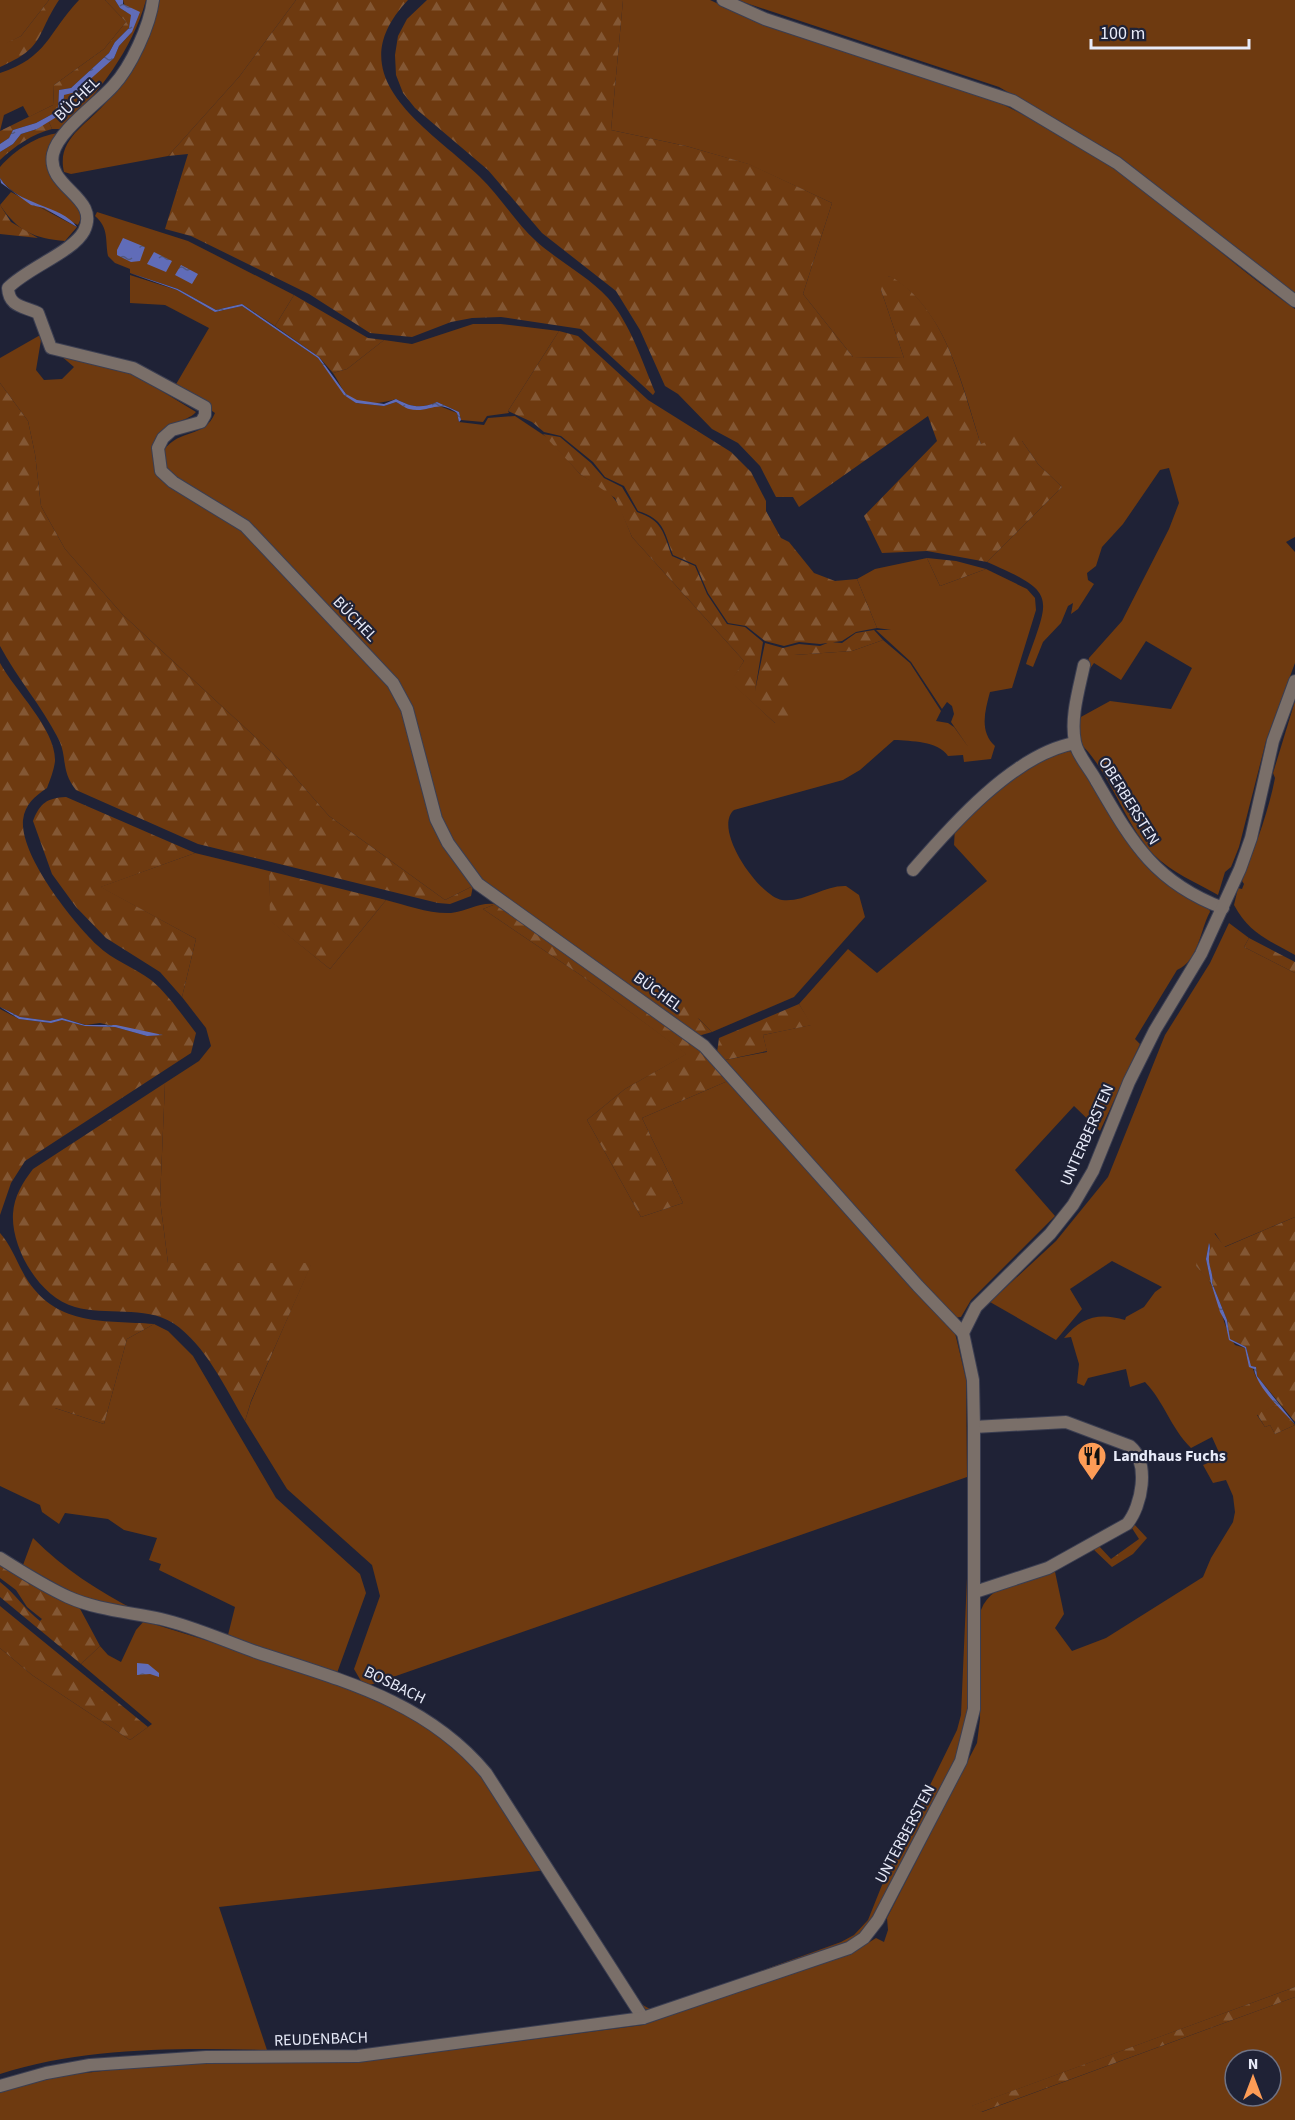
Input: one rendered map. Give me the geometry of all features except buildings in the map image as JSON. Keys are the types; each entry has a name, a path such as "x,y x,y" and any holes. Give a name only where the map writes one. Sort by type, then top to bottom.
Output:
{"street":[{"name":"BÜCHEL","path":"153,0 152,14 116,84 60,138 53,153 53,170 64,187 86,206 88,219 83,233 61,252 20,275 8,288 8,296 13,304 38,313 51,348 133,368 205,407 205,415 201,422 172,430 163,438 158,448 161,471 173,482 245,526 393,683 407,709 436,819 448,843 473,878 485,891 704,1046 926,1295 963,1333"},
{"path":"723,0 765,19 1013,101 1117,163 1295,301"},
{"path":"913,870 952,826 995,784 1053,750 1075,743 1075,709 1084,665"},
{"name":"UNTERBERSTEN","path":"643,2018 849,1948 864,1938 878,1920 961,1761 974,1709 975,1592 973,1380 963,1333 976,1307 1050,1234 1073,1205 1093,1171 1145,1049 1201,954 1223,908 1251,838 1267,760 1295,681"},
{"name":"OBERBERSTEN","path":"1075,743 1134,843 1149,862 1211,903 1223,908"},
{"path":"974,1427 1066,1422 1130,1446 1138,1453 1141,1462 1139,1502 1136,1514 1127,1524 1048,1568 975,1592"},
{"name":"BOSBACH","path":"0,1558 68,1597 94,1606 163,1620 346,1680 398,1703 437,1726 470,1753 486,1773 643,2018"},
{"name":"REUDENBACH","path":"0,2086 46,2073 90,2065 206,2057 358,2056 643,2018"}],"green space":[{"path":"0,0 49,0 21,36 0,46"},
{"path":"49,0 59,0 33,47 0,67 0,46 21,36"},
{"path":"79,0 105,0 126,22 104,49 54,85 53,105 29,117 23,106 4,115 0,131 0,73 16,67 38,52"},
{"path":"105,0 115,0 120,8 131,15 129,28 115,42 109,53 71,88 59,90 58,111 36,123 13,130 9,138 0,144 0,131 53,105 54,85 104,49 126,22"},
{"path":"123,0 146,0 140,19 123,53 102,85 64,129 52,129 48,120 63,113 64,95 114,58 119,46 132,32"},
{"path":"155,0 296,0 239,77 168,156 71,174 64,172 63,160 69,141 115,90 134,52"},
{"path":"296,0 408,0 388,28 381,53 385,77 397,99 415,120 487,184 536,241 608,298 623,319 635,343 655,392 653,395 581,329 501,317 472,318 451,322 412,337 370,333 309,294 191,236 165,229 188,154 168,156 239,77"},
{"path":"427,0 623,0 611,130 686,146 749,164 832,203 803,294 853,357 904,358 881,290 883,278 890,276 909,290 939,328 958,374 981,444 1009,432 1022,441 1038,464 1062,487 987,562 927,551 882,553 864,516 937,441 928,416 799,507 793,497 776,497 760,466 738,443 712,429 678,394 665,386 640,330 616,291 542,233 488,170 415,108 403,93 396,75 395,55 398,36 407,19"},
{"path":"623,0 710,0 763,25 981,94 1049,128 1114,168 1295,309 1295,537 1286,542 1295,552 1295,663 1266,741 1239,847 1231,867 1225,872 1218,895 1176,872 1154,855 1134,828 1100,769 1079,742 1079,718 1110,701 1171,709 1192,668 1146,641 1121,680 1094,663 1084,677 1089,658 1122,621 1169,529 1179,503 1169,468 1160,470 1123,524 1102,547 1096,566 1087,573 1088,580 1094,584 1078,609 1071,614 1073,603 1068,606 1061,623 1043,642 1033,667 1026,664 1040,623 1043,610 1042,599 1037,590 1026,581 987,562 1062,487 1038,464 1022,441 981,444 959,374 939,328 909,290 889,276 881,290 904,358 853,357 803,294 832,203 748,164 686,146 611,130"},
{"path":"737,0 1295,0 1295,295 1120,157 999,87"},
{"path":"48,120 52,129 24,141 0,160 0,152 13,144 21,134 37,129"},
{"path":"60,133 50,156 82,216 78,225 14,192 0,178 0,167 20,149 35,140"},
{"path":"11,192 77,227 65,241 44,238 28,232 13,222 0,205"},
{"path":"0,205 11,222 38,238 0,234"},
{"path":"97,212 188,241 294,295 275,326 242,304 216,310 178,289 130,273 130,269 115,263 108,256 106,234 103,225 95,216"},
{"path":"130,275 177,290 215,312 242,306 318,358 345,395 356,403 384,406 396,402 416,409 437,405 457,413 459,422 484,425 488,418 515,416 548,438 580,474 609,492 619,505 632,537 744,661 731,682 775,723 794,655 852,651 883,640 910,663 941,711 936,721 948,723 954,727 969,748 951,722 954,714 952,706 947,702 942,709 911,662 876,630 891,630 877,628 857,579 875,569 927,558 940,586 986,569 1027,589 1035,598 1036,610 1012,688 990,692 986,706 985,727 995,746 991,759 964,762 963,755 948,756 938,747 894,740 860,770 843,780 734,810 729,819 729,832 733,846 751,875 772,896 782,900 798,899 830,888 846,886 859,895 865,917 794,997 712,1032 699,1019 639,994 497,895 471,870 439,818 408,702 263,536 167,470 164,450 177,439 205,427 215,413 175,386 209,328 165,305 130,303"},
{"path":"294,295 368,338 384,340 347,369 333,373 319,357 275,326"},
{"path":"473,324 501,324 559,331 508,411 509,413 487,416 483,422 461,420 459,412 437,402 421,406 406,404 396,399 377,403 357,401 346,394 333,373 347,369 384,340 412,344"},
{"path":"559,331 578,336 648,400 731,452 751,472 766,501 766,511 781,538 789,542 814,573 835,581 857,579 877,628 856,632 842,641 820,644 799,642 784,646 765,641 746,626 728,623 708,593 696,565 673,555 662,527 647,514 638,511 624,486 605,477 593,462 561,436 544,432 532,422 508,411"},
{"path":"42,334 36,370 44,380 62,379 74,367 60,355 124,368 196,412 169,429 159,440 156,461 160,476 258,542 395,692 408,729 432,822 473,886 445,900 329,816 279,759 123,615 65,549 41,506 35,454 28,421 0,383 0,358"},
{"path":"0,383 28,421 35,454 41,506 65,549 123,615 279,759 329,816 445,900 473,886 471,896 450,904 438,903 198,844 76,790 68,776 58,738 0,646"},
{"path":"543,434 560,437 591,463 604,478 622,487 637,512 652,519 661,528 672,556 695,566 707,594 727,624 745,627 763,642 755,691 765,643 783,648 799,644 820,646 830,642 842,643 856,633 874,630 883,640 852,651 794,655 794,715 775,723 730,682 744,661 632,537 615,498 580,474"},
{"path":"927,558 956,561 986,569 940,586"},
{"path":"0,663 34,710 54,749 55,761 47,788 31,801 23,820 24,835 39,869 74,920 97,945 109,955 151,980 175,1005 196,1033 191,1053 25,1161 11,1183 0,1215 0,1009 19,1019 50,1023 62,1020 85,1026 115,1027 147,1036 163,1034 147,1034 100,1023 86,1025 62,1018 50,1021 20,1017 0,1007"},
{"path":"1295,701 1295,955 1253,929 1234,905 1238,888 1242,889 1244,884 1242,881 1265,817 1275,778 1273,773"},
{"path":"1058,751 1073,752 1078,759 1133,849 1146,866 1209,907 1210,912 1190,960 1177,970 1135,1039 1140,1044 1100,1131 1074,1106 1015,1170 1055,1216 971,1300 961,1317 953,1318 725,1060 767,1052 763,1035 811,1025 799,1004 848,949 877,973 987,881 954,845 955,827 1016,776"},
{"path":"66,797 195,853 101,887 196,939 182,997 160,972 106,938 76,907 52,874 33,821 38,810 49,800"},
{"path":"195,853 269,871 271,921 330,969 386,900 426,911 443,913 457,912 483,904 496,904 483,909 582,976 687,1054 625,1089 587,1120 641,1217 683,1203 642,1118 730,1080 955,1333 966,1379 967,1476 970,1476 970,1681 966,1729 956,1762 877,1914 855,1940 653,2011 644,2009 639,2003 650,2009 675,2002 841,1942 854,1935 868,1920 886,1875 957,1730 961,1715 967,1578 967,1477 370,1685 361,1681 354,1669 380,1596 372,1565 287,1489 245,1421 251,1402 311,1264 168,1263 160,1200 165,1083 199,1061 211,1046 206,1028 182,997 196,939 100,887"},
{"path":"269,871 386,900 330,969 270,921"},
{"path":"496,904 700,1048 730,1080 642,1118 683,1203 641,1217 587,1120 625,1089 686,1054 582,976 483,909"},
{"path":"1229,923 1249,938 1244,947 1295,973 1295,1217 1224,1247 1215,1233 1196,1266 1211,1284 1235,1345 1245,1348 1256,1377 1278,1404 1257,1415 1265,1427 1270,1425 1275,1434 1295,1425 1295,1987 972,2106 982,2112 1295,1997 1295,2120 0,2120 0,2089 68,2075 217,2060 389,2058 643,2025 852,1953 876,1938 884,1942 888,1930 887,1918 977,1743 980,1719 981,1610 986,1601 993,1593 1012,1582 1054,1567 1064,1614 1055,1628 1072,1651 1106,1638 1203,1577 1211,1558 1233,1522 1235,1512 1233,1496 1226,1480 1213,1483 1203,1465 1221,1457 1212,1437 1191,1448 1145,1382 1130,1387 1126,1369 1088,1378 1084,1386 1077,1383 1079,1364 1071,1337 1064,1338 1070,1331 1091,1318 1107,1316 1125,1320 1126,1317 1144,1307 1155,1292 1162,1287 1112,1261 1070,1289 1082,1309 1056,1340 990,1302 1056,1241 1108,1177 1165,1035 1210,963"},
{"path":"1249,938 1295,962 1295,973 1244,947"},
{"path":"667,988 712,1032 698,1036 639,994"},
{"path":"799,1004 812,1025 763,1035 767,1051 725,1060 717,1053 719,1038"},
{"path":"165,1083 160,1200 168,1263 312,1263 251,1401 245,1421 214,1368 185,1332 173,1323 150,1314 87,1310 62,1302 39,1283 17,1242 13,1214 15,1201 33,1169"},
{"path":"1295,1217 1295,1422 1257,1376 1256,1367 1251,1366 1246,1347 1230,1339 1227,1320 1212,1283 1208,1258 1209,1243 1206,1259 1211,1283 1196,1266 1200,1245 1214,1233 1225,1247"},
{"path":"0,1233 28,1281 40,1296 54,1307 69,1314 101,1321 154,1324 127,1339 104,1424 55,1408 0,1408"},
{"path":"154,1324 168,1331 193,1356 276,1498 360,1574 366,1593 337,1673 227,1639 235,1607 159,1570 161,1564 149,1560 157,1538 124,1530 108,1519 65,1513 59,1524 42,1512 40,1505 0,1486 0,1408 55,1408 104,1424 127,1339"},
{"path":"1278,1404 1295,1425 1275,1434 1270,1425 1265,1427 1257,1414"},
{"path":"1133,1523 1147,1538 1133,1554 1112,1567 1092,1548 1098,1545 1111,1559 1139,1539 1130,1525"},
{"path":"33,1538 82,1579 137,1611 95,1602 71,1592 23,1565"},
{"path":"0,1564 78,1605 100,1646 81,1664 0,1597 0,1582 34,1616 40,1621 42,1619 27,1607 16,1590 0,1578"},
{"path":"0,1606 148,1727 130,1740 32,1675 0,1648"},
{"path":"144,1621 305,1671 393,1704 467,1756 547,1870 219,1907 267,2050 200,2049 98,2054 32,2065 0,2074 0,1648 32,1675 130,1740 152,1724 81,1664 100,1646 108,1655 121,1662 136,1630"},
{"path":"1295,1987 1295,1997 981,2112 971,2106"}],"water":[{"path":"115,0 123,0 123,4 140,12 132,32 119,46 114,58 76,92 64,95 63,113 37,129 21,134 13,144 0,152 0,144 9,138 13,130 36,123 58,111 59,90 71,88 109,53 115,42 129,28 131,15 120,8"},
{"path":"0,178 17,194 61,214 77,227 44,208 31,205 1,183"},
{"path":"123,238 145,247 140,261 131,262 117,255"},
{"path":"154,252 172,261 166,272 147,264"},
{"path":"181,265 198,274 192,284 175,275"},
{"path":"130,273 178,289 216,310 242,304 319,357 346,394 357,400 384,404 396,399 416,406 426,406 437,402 459,412 461,420 459,422 457,413 438,406 416,410 396,402 384,406 356,403 344,395 318,358 242,306 215,312 177,290"},
{"path":"0,1007 20,1017 50,1021 62,1018 85,1025 116,1025 163,1035 147,1036 115,1027 85,1026 62,1020 51,1023 19,1019"},
{"path":"1209,1243 1212,1283 1227,1320 1230,1339 1246,1347 1251,1366 1256,1367 1257,1376 1295,1424 1270,1398 1256,1376 1254,1369 1249,1367 1245,1348 1229,1340 1225,1321 1211,1283 1206,1259"},
{"path":"137,1663 148,1664 159,1673 159,1677 150,1674 137,1675"}],"place":[{"name":"Landhaus Fuchs","path":"1092,1482"}]}
